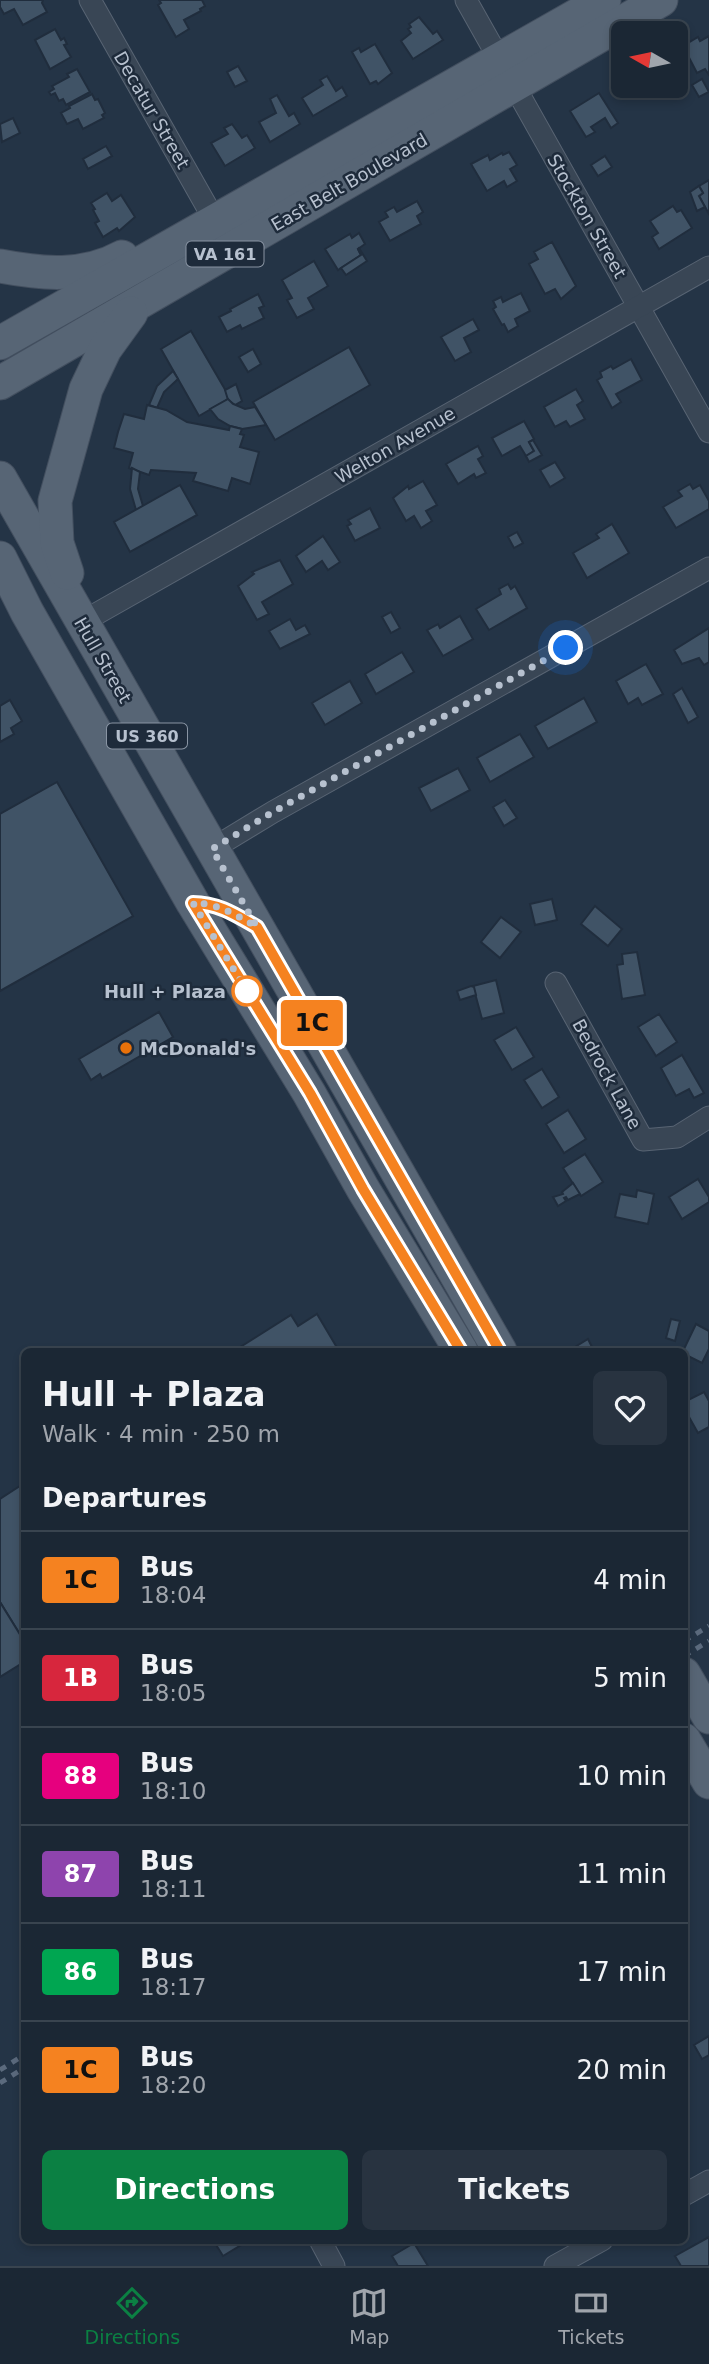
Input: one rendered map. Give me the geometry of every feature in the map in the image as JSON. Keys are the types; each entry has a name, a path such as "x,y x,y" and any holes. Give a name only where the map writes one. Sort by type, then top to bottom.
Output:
{"main road":[{"name":"East Belt Boulevard","path":"0,383 136,305 507,73 604,0"},
{"name":"East Belt Boulevard","path":"0,343 215,221 507,73 661,0"},
{"path":"0,266 38,272 81,271 113,262 159,236 215,221"},
{"path":"82,622 57,542 55,501 86,389 105,349 136,305"},
{"name":"Hull Street","path":"0,478 498,1348"},
{"name":"US 360","path":"0,558 27,612 193,903 310,1093 363,1189 459,1348"},
{"path":"0,586 27,612"},
{"path":"148,822 192,848 212,849"},
{"path":"193,903 207,903 227,909 257,927"},
{"path":"688,1681 706,1712"},
{"path":"688,1747 709,1782"}],"street":[{"name":"Decatur Street","path":"90,0 215,221"},
{"name":"Stockton Street","path":"466,0 709,432"},
{"name":"Welton Avenue","path":"82,622 709,267"},
{"path":"212,849 709,568"},
{"name":"Bedrock Lane","path":"556,983 643,1140 677,1137 709,1117"},
{"path":"688,2193 709,2181"},
{"path":"322,2244 334,2266"},
{"path":"555,2266 595,2244"}],"building":[{"path":"0,0 43,0 47,12 23,25 14,9 4,14"},
{"path":"159,0 202,0 205,6 184,20 189,29 176,37 158,5 161,3"},
{"path":"419,17 433,34 437,31 443,40 413,59 401,41 411,33 409,24"},
{"path":"55,29 61,40 64,38 67,44 64,45 71,57 50,69 35,40"},
{"path":"709,36 709,75 705,69 697,73 688,56 688,43 698,37 700,41"},
{"path":"375,44 392,73 378,84 376,81 370,84 352,52 359,48 361,52"},
{"path":"238,66 247,81 235,87 227,72"},
{"path":"77,69 90,92 66,105 63,99 59,101 55,93 51,95 49,92 54,89 52,86 69,77 67,74"},
{"path":"327,76 336,91 342,87 347,96 313,116 302,98 323,85 320,80"},
{"path":"702,79 709,92 699,97 692,85"},
{"path":"599,93 618,123 611,128 605,118 591,127 595,132 586,137 570,111"},
{"path":"92,94 95,100 98,99 105,113 102,115 104,118 83,129 78,119 67,124 61,113"},
{"path":"277,95 289,116 294,113 300,124 270,142 259,122 276,113 270,99"},
{"path":"13,118 20,133 2,142 0,124"},
{"path":"232,124 242,138 247,135 255,148 225,166 211,143 228,134 224,128"},
{"path":"106,146 112,156 88,169 83,159"},
{"path":"509,152 517,165 510,169 517,181 507,187 504,181 487,191 471,164 488,155 490,160"},
{"path":"605,156 612,167 598,176 591,165"},
{"path":"709,180 709,214 699,196 703,193 699,186"},
{"path":"699,186 703,193 699,196 705,207 697,211 690,192"},
{"path":"107,193 112,201 121,195 135,217 119,231 117,228 103,237 95,223 99,221 91,203"},
{"path":"417,201 423,212 417,216 421,224 390,241 379,222 388,217 385,212 394,207 397,212"},
{"path":"673,206 677,212 681,210 692,228 659,249 652,237 658,233 650,221"},
{"path":"359,233 365,244 358,249 361,255 338,270 325,249 350,234 352,238"},
{"path":"552,242 576,286 561,299 555,289 545,294 529,264 538,259 534,252"},
{"path":"359,248 367,261 346,275 341,268 361,255"},
{"path":"314,261 328,286 308,298 314,309 297,318 287,300 292,298 282,280"},
{"path":"521,293 530,311 515,319 518,326 508,332 493,309 496,307 493,301 501,297 503,302"},
{"path":"258,294 264,306 259,308 264,318 242,329 240,325 227,332 219,317"},
{"path":"473,319 479,330 464,338 471,352 455,361 441,337"},
{"path":"191,331 230,398 199,416 161,349"},
{"path":"349,347 370,385 275,440 253,402"},
{"path":"253,349 261,364 248,372 239,357"},
{"path":"631,359 642,380 616,394 621,402 612,408 597,380 602,377 600,372 611,366 613,369"},
{"path":"173,371 178,379 164,392 157,408 149,405 157,386"},
{"path":"236,384 242,401 235,405 228,400 225,390"},
{"path":"576,389 583,401 577,405 585,419 570,427 566,421 555,427 544,407"},
{"path":"228,399 245,409 255,407 266,425 242,429 218,419 210,409"},
{"path":"147,405 166,410 187,422 229,430 230,426 242,429 240,434 244,435 240,447 259,452 250,484 232,478 228,491 193,481 196,473 151,470 149,475 129,468 133,453 114,448 118,432 124,414 144,419"},
{"path":"524,421 534,439 529,442 534,451 526,456 520,446 502,456 492,438"},
{"path":"533,440 542,455 529,462 526,456 534,451 529,442"},
{"path":"478,446 483,456 478,459 486,473 476,478 474,474 458,484 446,464"},
{"path":"555,462 565,478 550,487 540,470"},
{"path":"132,468 140,472 138,489 143,506 136,510 130,489"},
{"path":"423,481 437,505 426,511 432,521 421,528 414,516 406,521 393,498 408,486 409,489"},
{"path":"690,484 693,489 700,485 709,501 709,509 676,528 663,507 682,496 678,491"},
{"path":"180,485 197,515 130,552 114,522"},
{"path":"370,508 380,528 355,541 347,526 351,524 348,520"},
{"path":"612,524 629,553 587,578 573,553 599,538 596,534"},
{"path":"517,532 523,543 514,548 508,537"},
{"path":"323,536 340,562 328,570 322,561 306,572 296,556"},
{"path":"280,560 293,584 262,602 269,614 257,620 238,586 254,574 252,572"},
{"path":"508,584 511,589 515,586 527,608 489,630 476,609 501,594 499,589"},
{"path":"391,612 400,628 391,633 382,617"},
{"path":"460,616 473,639 443,656 427,630 438,624 440,628"},
{"path":"290,619 296,630 305,625 310,634 280,649 269,631"},
{"path":"709,628 709,662 704,665 699,658 682,664 674,650"},
{"path":"402,652 414,672 376,694 365,674"},
{"path":"646,664 663,694 642,705 638,698 628,704 616,681"},
{"path":"350,681 362,703 325,725 312,703"},
{"path":"682,688 698,717 688,723 673,694"},
{"path":"584,698 597,722 548,749 535,726"},
{"path":"10,700 22,721 11,728 14,734 0,742 0,706"},
{"path":"520,734 534,757 490,782 477,758"},
{"path":"458,768 470,790 431,811 419,788"},
{"path":"57,782 133,916 0,991 0,814"},
{"path":"505,800 517,818 504,826 493,807"},
{"path":"552,899 557,920 535,925 530,904"},
{"path":"595,906 622,929 608,946 581,924"},
{"path":"501,917 521,932 500,958 481,942"},
{"path":"637,952 645,995 622,999 617,965 623,964 622,954"},
{"path":"496,980 504,1013 482,1019 473,986"},
{"path":"474,987 476,995 460,1000 457,991"},
{"name":"McDonald's","path":"159,1012 173,1037 102,1078 100,1074 91,1080 79,1059"},
{"path":"659,1014 677,1042 656,1056 638,1027"},
{"path":"516,1027 534,1057 512,1070 494,1040"},
{"path":"682,1055 704,1093 694,1098 689,1089 676,1096 661,1068"},
{"path":"542,1069 559,1097 542,1108 524,1080"},
{"path":"568,1110 586,1139 564,1153 546,1124"},
{"path":"585,1154 603,1182 581,1196 563,1168"},
{"path":"698,1179 709,1197 709,1202 682,1219 669,1197"},
{"path":"573,1183 580,1194 568,1200 564,1198 566,1201 558,1206 553,1197 563,1194"},
{"path":"637,1190 654,1194 648,1224 615,1217 620,1194 636,1197"},
{"path":"317,1314 337,1348 239,1348 291,1315 298,1326"},
{"path":"671,1319 680,1321 675,1341 666,1338"},
{"path":"696,1324 709,1331 709,1349 702,1363 688,1356 688,1348 684,1348"},
{"path":"588,1339 592,1348 576,1348"},
{"path":"704,1392 709,1401 709,1427 698,1433 688,1415 688,1400"},
{"path":"21,1485 21,1636 0,1602 0,1499"},
{"path":"0,1602 21,1636 21,1664 0,1677"},
{"path":"709,2036 709,2055 702,2059 694,2045"},
{"path":"709,2237 709,2266 681,2266 675,2256"},
{"path":"216,2244 243,2244 223,2256"},
{"path":"415,2244 428,2266 398,2266 392,2256"}],"railway":[{"path":"688,1639 709,1626"},
{"path":"688,1654 709,1641"},
{"path":"0,2070 21,2057"},
{"path":"0,2083 21,2070"}],"bus line":[{"name":"1C","path":"459,1348 363,1189 310,1093 193,903 207,903 227,909 257,927 498,1348"}],"place":[{"name":"Hull + Plaza","path":"247,991"},
{"name":"McDonald's","path":"126,1048"}],"route":[{"path":"247,991 250,996 193,903 207,903 227,909 257,927 212,849 566,648"}]}
